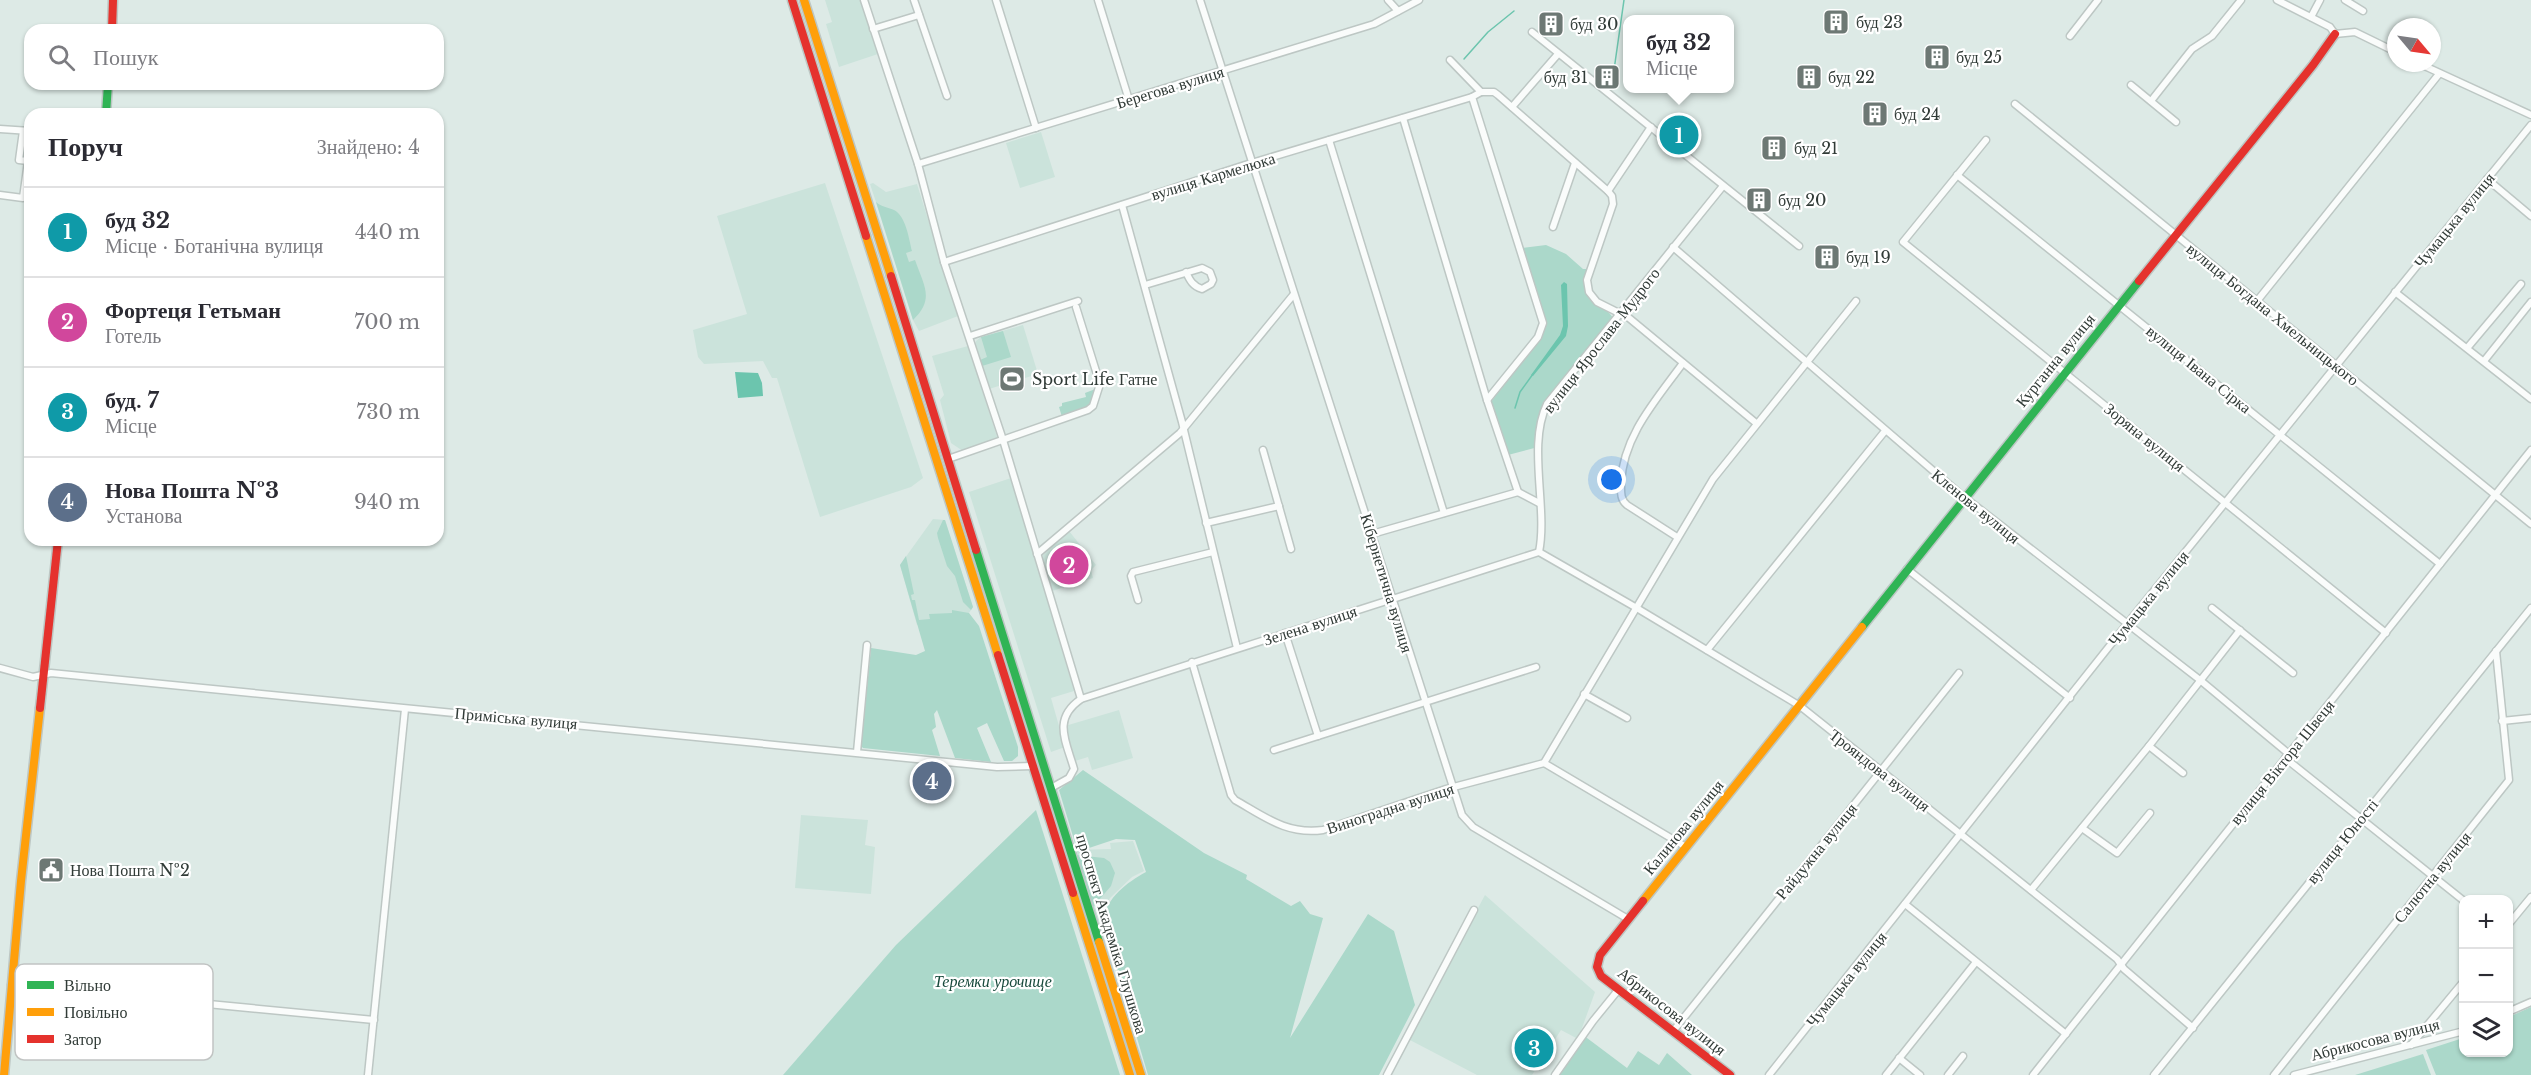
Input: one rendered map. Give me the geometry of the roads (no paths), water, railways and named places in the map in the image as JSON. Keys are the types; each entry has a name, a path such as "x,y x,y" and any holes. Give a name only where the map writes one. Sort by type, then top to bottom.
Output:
{"main road":[{"path":"112,24 113,0"},
{"name":"проспект Академіка Глушкова","path":"792,0 1130,1075"},
{"name":"проспект Академіка Глушкова","path":"804,0 1141,1075"},
{"name":"Курганна вулиця","path":"1800,706 2336,34"},
{"path":"106,108 108,90"},
{"path":"4,1075 21,881 57,546"},
{"name":"Калинова вулиця","path":"1597,970 1600,955 1800,706"},
{"name":"Абрикосова вулиця","path":"1597,970 1730,1075"}],"street":[{"path":"864,0 918,164 944,262 970,336 1081,699 1068,709 1063,722 1074,770 1069,778 1051,788"},
{"path":"914,0 947,96"},
{"path":"996,0 1036,128"},
{"path":"1098,0 1129,100"},
{"name":"Кібернетична вулиця","path":"1200,0 1462,815 1473,826 1628,919"},
{"path":"1388,0 1398,11"},
{"name":"Берегова вулиця","path":"918,164 1374,24 1419,0"},
{"path":"2070,36 2098,0"},
{"path":"2151,100 2192,49 2212,36 2241,0"},
{"path":"2277,0 2330,27 2336,34 2355,32 2387,48"},
{"path":"2311,17 2320,0"},
{"path":"2345,0 2363,11"},
{"path":"873,29 919,15"},
{"path":"1532,32 1799,246"},
{"path":"1512,107 1558,54"},
{"path":"1450,60 1481,92 1494,92 1612,196 1613,204 1587,280 1589,292 1598,302 1629,318 1756,423"},
{"path":"2435,72 2531,115"},
{"path":"2257,301 2439,74"},
{"path":"2132,85 2176,122"},
{"name":"вулиця Кармелюка","path":"944,262 1472,97 1481,92"},
{"path":"1472,97 1543,323 1538,337 1487,400"},
{"name":"вулиця Богдана Хмельницького","path":"2014,104 2531,524"},
{"path":"1403,118 1487,400 1518,492"},
{"name":"Чумацька вулиця","path":"1769,1075 2127,624 2531,124"},
{"path":"1608,191 1651,127"},
{"path":"0,129 24,131"},
{"path":"1329,140 1444,513"},
{"path":"1957,176 1986,140"},
{"path":"24,141 20,160 24,160"},
{"path":"1553,227 1575,163"},
{"name":"Зоряна вулиця","path":"1957,176 1903,242 2386,633"},
{"name":"вулиця Івана Сірка","path":"1957,176 2440,564"},
{"path":"2487,179 2531,216"},
{"name":"вулиця Ярослава Мудрого","path":"1539,552 1542,521 1539,503 1542,414 1547,404 1723,186"},
{"path":"0,195 23,198 24,191"},
{"path":"1122,205 1183,430 1237,648"},
{"name":"Кленова вулиця","path":"1673,247 1885,431 1966,498 2200,681 2361,819 2459,898"},
{"path":"1145,285 1186,272"},
{"path":"2468,347 2520,284"},
{"path":"2396,292 2531,399"},
{"path":"1037,554 1183,430 1294,294"},
{"path":"1686,847 1544,763 1713,478 1856,301"},
{"path":"2484,361 2531,302"},
{"path":"948,459 1088,411 1093,406 1100,384 1077,304 970,336"},
{"path":"1677,537 1627,505 1622,499 1621,481 1624,458 1631,439 1683,363"},
{"path":"1707,650 1885,431"},
{"path":"1263,450 1291,549"},
{"name":"вулиця Віктора Швеця","path":"2033,1075 2531,450"},
{"path":"1372,534 1518,492 1539,503"},
{"path":"1206,524 1279,506"},
{"path":"1138,600 1131,576 1133,572 1213,552"},
{"name":"Трояндова вулиця","path":"1539,552 1800,706 2117,959 2121,966 2193,1028"},
{"name":"Зелена вулиця","path":"1081,699 1539,552"},
{"path":"1907,569 2070,698"},
{"path":"2212,608 2293,673"},
{"name":"вулиця Юності","path":"2154,1075 2531,608"},
{"path":"2031,890 2150,746 2240,630"},
{"path":"1285,633 1318,736"},
{"path":"857,752 867,645"},
{"name":"Салютна вулиця","path":"2274,1075 2510,780 2496,651"},
{"name":"Виноградна вулиця","path":"1192,662 1231,795 1235,800 1287,829 1306,832 1323,830 1453,787 1544,763"},
{"path":"1274,750 1536,667"},
{"name":"Приміська вулиця","path":"0,668 33,677 51,673 997,767 1032,766"},
{"name":"Райдужна вулиця","path":"1674,1030 1959,673"},
{"path":"1584,694 1627,718"},
{"path":"368,1075 405,709"},
{"path":"2502,721 2531,718"},
{"path":"2150,746 2183,773"},
{"path":"2082,828 2117,853 2150,813"},
{"path":"2513,919 2531,897"},
{"path":"1905,904 2066,1034"},
{"path":"1387,1075 1474,910"},
{"path":"1886,1075 1976,962"},
{"path":"11,986 15,986"},
{"path":"2411,1045 2459,986"},
{"path":"1555,1075 1619,989"},
{"path":"2513,1010 2531,1002"},
{"path":"213,1005 374,1020"},
{"name":"Абрикосова вулиця","path":"2294,1075 2459,1032"},
{"path":"1948,1075 1963,1056"},
{"path":"1899,1058 1920,1075"}],"waterway":[{"path":"1612,84 1624,0"},
{"path":"1464,59 1488,32 1514,11"},
{"path":"1515,408 1520,392 1533,374"}],"place":[{"name":"буд 23","path":"1836,22"},
{"name":"буд 30","path":"1551,24"},
{"name":"буд 25","path":"1937,57"},
{"name":"буд 31","path":"1607,77"},
{"name":"буд 22","path":"1809,77"},
{"name":"буд 24","path":"1875,114"},
{"name":"буд 32","path":"1679,135"},
{"name":"буд 21","path":"1774,148"},
{"name":"буд 20","path":"1759,200"},
{"name":"буд 19","path":"1827,257"},
{"name":"Sport Life Гатне","path":"1012,379"},
{"name":"Фортеця Гетьман","path":"1069,565"},
{"name":"Нова Пошта №3","path":"932,781"},
{"name":"Нова Пошта №2","path":"51,870"},
{"name":"буд. 7","path":"1534,1048"}],"park label":[{"name":"Теремки урочище","path":"993,981"}]}
